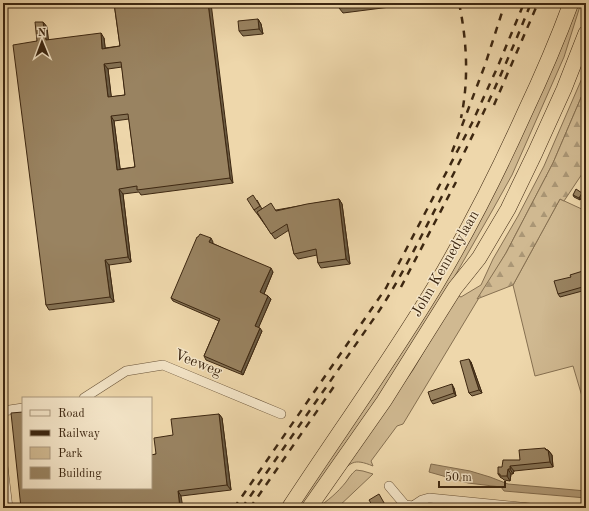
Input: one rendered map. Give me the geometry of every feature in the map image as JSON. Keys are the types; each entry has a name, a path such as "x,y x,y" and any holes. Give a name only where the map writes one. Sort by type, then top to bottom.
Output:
{"highway":[{"name":"John Kennedylaan","path":"289,508 388,360 437,283 483,200 511,143 553,50 571,3"},
{"name":"John Kennedylaan","path":"309,508 384,401 455,288 479,258 508,209 564,89 586,33"}],"street":[{"name":"Veeweg","path":"86,397 126,370 163,365 281,414"},
{"path":"3,411 22,408"},
{"path":"3,466 8,508"},
{"path":"389,486 405,505 413,507 422,500 429,498 498,507 530,508"}],"green space":[{"path":"577,3 581,3 564,57 512,175 492,211 452,281 367,417 301,508 295,508 409,337"},
{"path":"586,69 586,86 553,163 506,253 403,424 397,426 371,461 373,466 361,462 353,463 337,477 413,370 457,295 461,297 481,285 493,259 518,216 544,166"},
{"path":"586,86 586,168 564,201 560,199 513,285 477,299 506,253 553,163"},
{"path":"560,199 586,211 586,403 584,403 573,366 535,376 513,285"},
{"path":"356,470 373,474 337,508 316,508 336,493"}],"shaded area":[{"path":"431,464 470,471 508,484 586,491 586,498 504,491 501,487 468,483 429,472"}],"building":[{"path":"114,3 208,3 230,178 137,190 137,186 119,189 128,257 105,260 110,297 46,305 13,45 37,41 35,22 43,22 46,40 101,33 102,49 120,46","holes":["121,62 125,95 108,97 104,64","128,114 135,167 117,170 111,116"]},
{"path":"339,3 379,3 339,8"},
{"path":"258,19 259,29 239,31 238,21"},
{"path":"576,189 582,193 579,198 573,195"},
{"path":"253,195 260,206 254,210 247,199"},
{"path":"339,199 346,259 318,263 316,249 294,254 287,224 271,234 257,212 271,203 276,211"},
{"path":"200,234 211,238 209,242 271,268 260,292 268,296 255,326 260,328 241,372 204,356 220,319 171,298 197,237"},
{"path":"586,270 586,286 558,294 554,281 571,277 570,275"},
{"path":"469,359 479,390 469,393 460,361"},
{"path":"452,384 454,393 431,401 428,392"},
{"path":"22,412 22,489 152,489 152,455 156,454 154,438 173,435 171,419 219,414 227,485 178,491 180,508 21,508 11,413"},
{"path":"545,448 548,450 550,462 510,466 507,476 500,476 500,474 498,474 498,467 502,467 503,460 520,460 519,450"},
{"path":"379,494 387,508 367,508 372,505 369,500"},
{"path":"428,505 457,508 428,508"}],"railway":[{"path":"459,3 464,32 466,60 464,104 461,118"},
{"path":"452,152 485,65 505,3"},
{"path":"234,508 386,288 472,123 524,3"},
{"path":"242,508 377,314 394,287 410,259 464,153 499,79 531,3"},
{"path":"494,105 538,3"},
{"path":"401,287 456,182"},
{"path":"250,508 335,385"}]}
